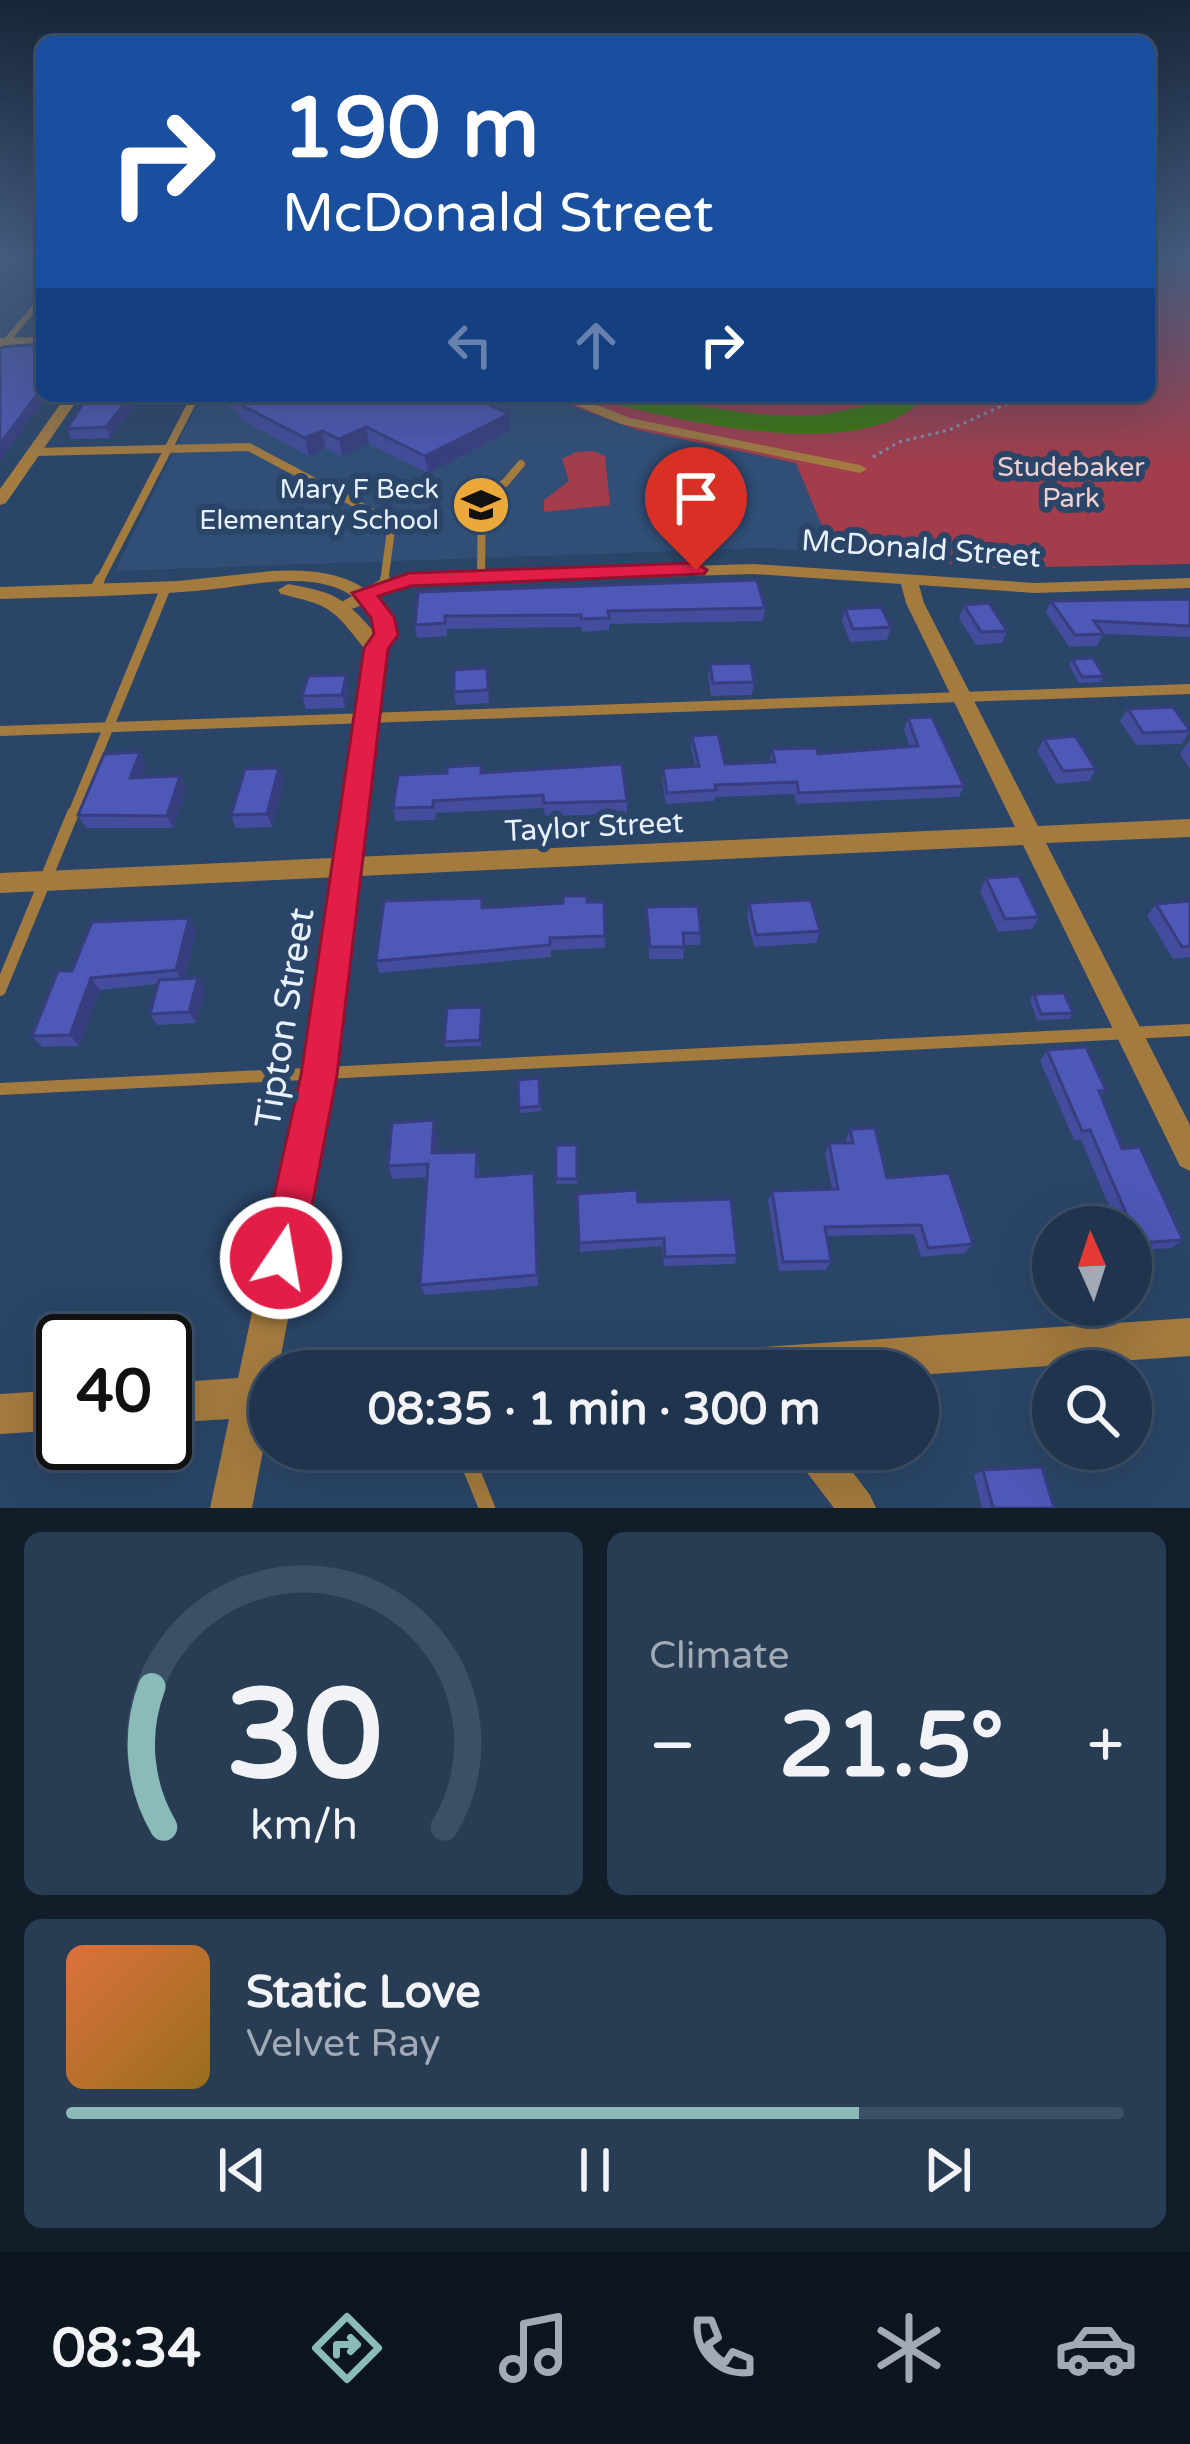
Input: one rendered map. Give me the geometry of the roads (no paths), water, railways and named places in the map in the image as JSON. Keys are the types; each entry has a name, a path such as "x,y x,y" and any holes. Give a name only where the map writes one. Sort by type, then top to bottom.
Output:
{"street":[{"path":"2,344 36,341"},
{"path":"0,500 7,481 69,402"},
{"path":"577,402 626,421 860,470"},
{"name":"McDonald Street","path":"0,593 210,585 286,576 374,589 481,577 753,568 1035,588 1190,583"},
{"path":"909,581 915,603 1190,1156"},
{"name":"McDonald Street","path":"210,585 310,593 342,607 374,589"},
{"name":"Tipton Street","path":"269,1350 319,1075 376,648 386,635 374,589"},
{"path":"342,607 376,648"},
{"name":"Taylor Street","path":"0,883 1190,828"},
{"path":"939,1356 1190,1337"},
{"path":"192,1401 249,1397"},
{"path":"0,1414 36,1412"},
{"name":"Tipton Street","path":"231,1508 249,1441"},
{"path":"828,1470 857,1508"}],"lane":[{"path":"95,590 193,402"},
{"path":"34,452 249,447 392,523 374,589"},
{"path":"481,577 482,496 505,483 520,464"},
{"path":"0,990 166,587"},
{"path":"0,731 1190,689"},
{"path":"0,1089 1190,1030"},
{"path":"472,1470 487,1508"}],"waterway":[{"path":"642,402 737,421 799,425 860,419 900,402"}],"place":[{"name":"Mary F Beck Elementary School","path":"481,505"}],"park label":[{"name":"Studebaker Park","path":"1071,482"}]}
